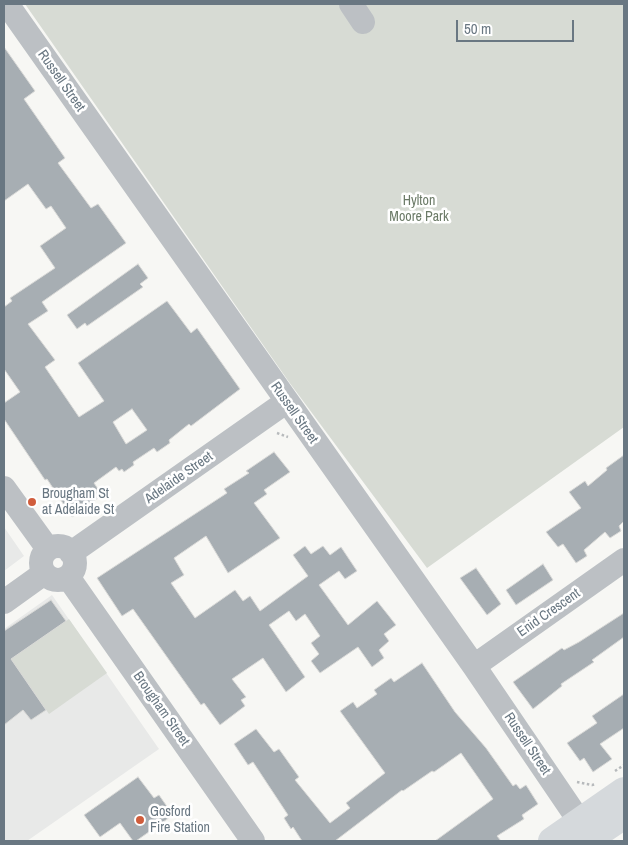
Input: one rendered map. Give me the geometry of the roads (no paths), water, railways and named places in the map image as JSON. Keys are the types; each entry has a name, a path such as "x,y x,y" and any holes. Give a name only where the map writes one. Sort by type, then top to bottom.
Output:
{"highway":[{"path":"590,835 624,791"},
{"path":"552,841 590,835 624,815"}],"street":[{"name":"Russell Street","path":"6,4 474,666 590,835"},
{"name":"Adelaide Street","path":"71,553 286,402"},
{"path":"4,488 48,549"},
{"path":"58,546 71,553 74,558 74,569 68,578 58,581 52,580 43,574 41,558 48,549 58,546"},
{"name":"Enid Crescent","path":"474,666 624,560"},
{"path":"4,602 43,574"},
{"name":"Brougham Street","path":"68,578 253,841"}],"place":[{"name":"Brougham St at Adelaide St","path":"32,502"},
{"name":"Gosford Fire Station","path":"140,820"}],"park label":[{"name":"Hylton Moore Park","path":"419,210"}]}
